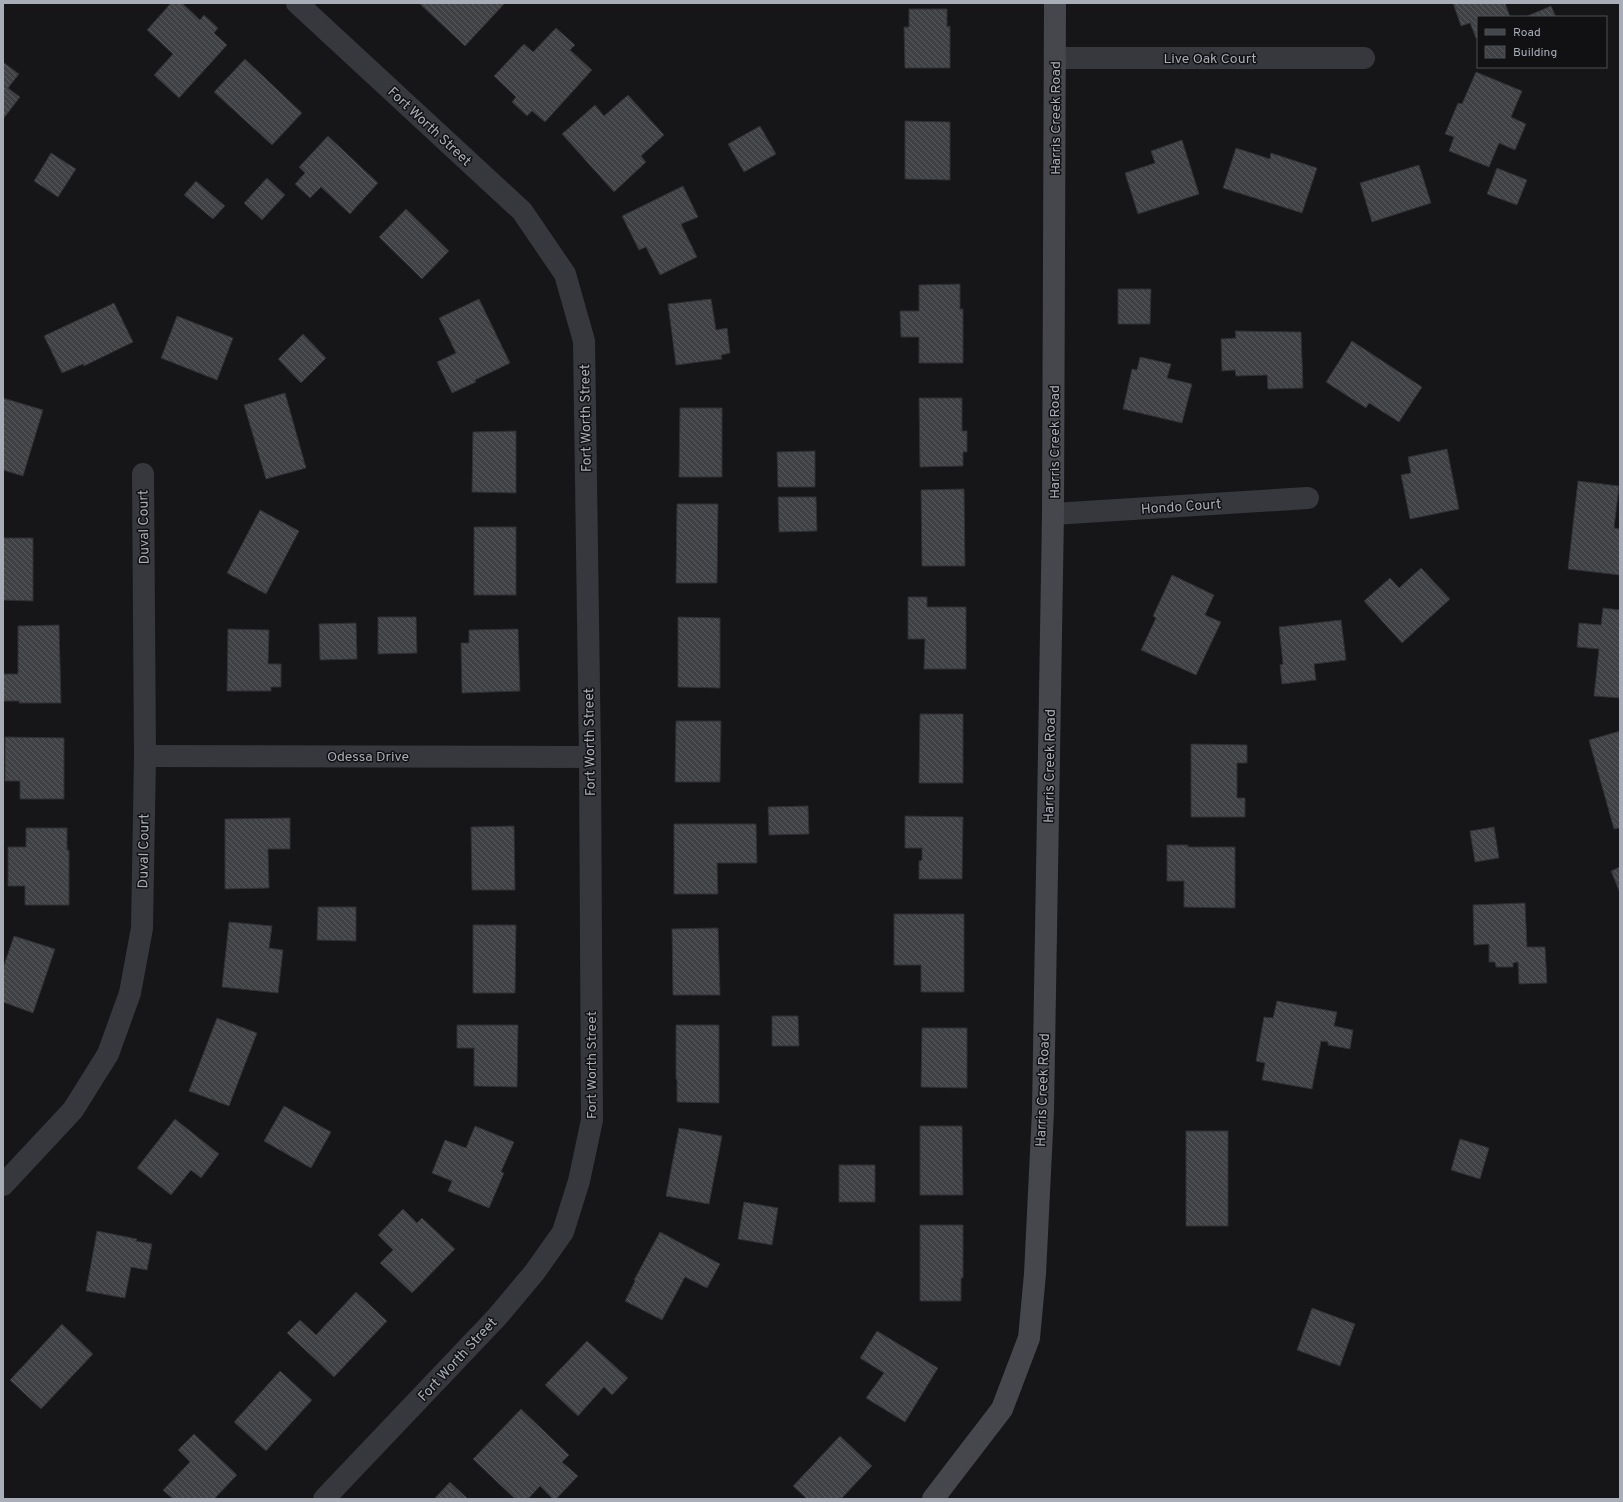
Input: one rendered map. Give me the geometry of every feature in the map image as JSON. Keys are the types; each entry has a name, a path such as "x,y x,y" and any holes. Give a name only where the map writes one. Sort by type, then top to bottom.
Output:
{"street":[{"name":"Fort Worth Street","path":"297,3 522,211 565,274 584,341 590,757 592,1120 579,1181 563,1232 534,1273 497,1317 324,1499"},
{"name":"Harris Creek Road","path":"932,1499 1002,1409 1029,1338 1035,1274 1042,1111 1053,514 1056,58 1055,3"},
{"name":"Live Oak Court","path":"1056,58 1364,58"},
{"name":"Duval Court","path":"3,1185 73,1110 108,1054 130,993 142,928 145,756 143,474"},
{"name":"Hondo Court","path":"1053,514 1308,498"},
{"name":"Odessa Drive","path":"145,756 590,757"}],"building":[{"path":"171,3 182,3 200,20 204,15 218,28 214,33 227,45 179,98 154,75 173,54 147,30"},
{"path":"505,3 465,46 420,4"},
{"path":"1453,3 1505,3 1510,16 1477,16 1476,38 1470,23 1461,26"},
{"path":"1551,6 1556,16 1527,16"},
{"path":"909,9 947,9 947,27 950,26 950,68 905,68 904,27 909,27"},
{"path":"556,28 575,45 570,50 592,70 545,122 532,111 527,116 512,102 516,97 494,76 524,44 533,52"},
{"path":"245,59 302,113 272,145 214,92"},
{"path":"3,62 19,74 8,88 20,97 3,119"},
{"path":"1476,72 1522,91 1511,117 1526,124 1515,150 1499,143 1489,167 1449,151 1454,137 1445,134 1458,103 1462,104"},
{"path":"628,95 664,135 641,156 646,162 614,192 562,134 595,105 604,116"},
{"path":"905,121 950,122 950,180 905,179"},
{"path":"760,126 776,154 744,172 728,144"},
{"path":"328,136 378,183 350,214 321,187 310,198 295,184 305,173 299,167"},
{"path":"1182,140 1199,194 1138,214 1125,173 1155,163 1151,151"},
{"path":"1236,148 1270,159 1271,153 1317,168 1302,213 1223,188"},
{"path":"51,153 76,169 58,197 34,181"},
{"path":"1419,165 1431,203 1372,222 1360,183"},
{"path":"1497,168 1527,180 1517,205 1487,194"},
{"path":"267,178 285,195 262,220 244,203"},
{"path":"196,181 225,206 213,219 184,195"},
{"path":"683,186 698,217 681,224 697,257 660,275 646,247 639,250 622,216"},
{"path":"406,209 449,251 422,279 379,237"},
{"path":"960,284 960,309 963,309 963,363 919,363 919,337 901,337 900,311 919,311 919,285"},
{"path":"1118,289 1151,289 1150,324 1118,324"},
{"path":"479,299 510,363 475,380 476,382 452,393 437,362 456,353 439,318"},
{"path":"711,299 716,330 727,328 730,353 721,355 722,359 676,365 668,304"},
{"path":"114,303 133,342 84,366 83,364 62,373 44,336"},
{"path":"177,316 233,338 217,380 161,358"},
{"path":"1235,331 1301,332 1303,388 1268,389 1267,375 1236,376 1235,370 1222,371 1221,339 1236,338"},
{"path":"303,334 326,358 301,383 278,359"},
{"path":"1352,341 1422,387 1399,422 1369,403 1366,408 1326,382"},
{"path":"1140,357 1171,364 1167,378 1192,384 1182,423 1123,409 1132,369 1137,370"},
{"path":"285,393 306,468 266,479 244,405"},
{"path":"3,398 43,410 23,476 3,470"},
{"path":"919,398 962,398 962,431 967,431 967,452 963,452 963,466 920,467"},
{"path":"680,408 722,408 722,477 679,477"},
{"path":"516,431 516,493 472,492 473,432"},
{"path":"1447,449 1459,509 1410,519 1401,475 1411,473 1408,457"},
{"path":"815,451 815,487 778,487 777,452"},
{"path":"1578,481 1619,486 1614,528 1620,529 1620,575 1568,569"},
{"path":"964,489 965,566 922,566 921,490"},
{"path":"778,497 816,497 817,531 779,532"},
{"path":"677,504 718,504 717,583 676,583"},
{"path":"260,510 299,531 266,594 227,573"},
{"path":"474,527 516,527 516,595 474,595"},
{"path":"3,538 33,538 33,601 3,600"},
{"path":"1421,568 1450,599 1402,643 1364,601 1390,578 1399,588"},
{"path":"1172,575 1214,595 1205,615 1221,622 1196,675 1141,650 1156,618 1153,616"},
{"path":"908,597 927,597 927,607 966,607 966,669 924,669 925,639 908,639"},
{"path":"1603,608 1620,610 1620,698 1594,696 1599,649 1577,647 1579,623 1601,625"},
{"path":"378,617 416,617 417,653 378,654"},
{"path":"678,617 720,618 720,688 678,687"},
{"path":"1341,620 1346,660 1314,664 1316,680 1282,684 1280,665 1283,664 1279,627"},
{"path":"356,623 357,659 320,660 319,624"},
{"path":"59,625 61,703 19,703 19,701 3,701 3,674 18,674 18,626"},
{"path":"228,629 269,630 268,664 281,664 281,687 271,687 271,691 227,691"},
{"path":"518,629 520,691 462,693 461,643 469,643 469,630"},
{"path":"920,714 963,714 963,783 919,783"},
{"path":"676,721 721,721 720,782 675,782"},
{"path":"1620,731 1620,828 1614,829 1589,740"},
{"path":"5,737 64,738 64,799 20,799 20,781 5,781"},
{"path":"1191,744 1247,745 1247,763 1237,763 1237,798 1245,798 1245,817 1191,817"},
{"path":"808,806 809,834 769,835 768,807"},
{"path":"905,816 963,817 962,879 919,879 919,861 922,860 922,848 905,848"},
{"path":"290,818 290,849 268,849 269,888 225,889 225,819"},
{"path":"674,824 756,824 757,863 717,863 718,894 674,894"},
{"path":"514,826 515,890 472,890 471,827"},
{"path":"1494,827 1499,858 1475,862 1470,831"},
{"path":"26,828 67,828 67,850 69,850 69,905 25,905 25,886 8,886 8,847 26,847"},
{"path":"1167,845 1188,845 1188,847 1235,847 1235,908 1184,907 1184,881 1167,881"},
{"path":"1620,867 1620,893 1611,871"},
{"path":"1525,903 1527,947 1545,947 1547,983 1519,984 1518,962 1513,963 1513,967 1496,967 1495,962 1489,962 1489,944 1474,945 1473,905"},
{"path":"318,907 356,907 356,941 317,940"},
{"path":"894,914 964,914 964,992 921,992 921,965 894,965"},
{"path":"229,922 272,926 269,948 283,950 278,993 222,987"},
{"path":"473,925 516,925 515,993 473,993"},
{"path":"718,928 720,995 673,995 672,929"},
{"path":"14,936 55,949 33,1013 3,1002 3,968"},
{"path":"1277,1001 1337,1012 1334,1026 1353,1030 1350,1049 1328,1045 1328,1042 1321,1041 1312,1089 1262,1080 1265,1063 1256,1061 1264,1017 1273,1018"},
{"path":"772,1016 798,1016 799,1046 772,1046"},
{"path":"217,1018 257,1033 229,1106 189,1091"},
{"path":"457,1025 518,1025 517,1087 474,1086 474,1048 457,1048"},
{"path":"676,1025 719,1025 719,1103 677,1102"},
{"path":"922,1028 967,1028 967,1088 921,1087"},
{"path":"284,1106 331,1132 311,1168 264,1141"},
{"path":"175,1119 219,1154 201,1178 191,1170 171,1195 137,1168"},
{"path":"475,1126 514,1142 501,1172 504,1173 489,1208 448,1191 452,1181 432,1173 445,1140 466,1148"},
{"path":"920,1126 962,1126 963,1195 920,1195"},
{"path":"679,1128 722,1136 709,1204 666,1196"},
{"path":"1186,1131 1228,1131 1228,1226 1186,1226"},
{"path":"1460,1139 1489,1148 1480,1179 1451,1170"},
{"path":"839,1165 875,1165 875,1202 839,1202"},
{"path":"744,1202 778,1208 772,1245 738,1239"},
{"path":"403,1209 417,1223 422,1218 455,1249 412,1293 380,1263 393,1250 378,1235"},
{"path":"920,1225 963,1225 963,1278 961,1278 961,1301 920,1301"},
{"path":"97,1231 137,1239 136,1241 152,1244 147,1270 131,1267 125,1298 86,1291"},
{"path":"660,1232 720,1264 707,1288 685,1277 662,1320 625,1301 635,1281 634,1280"},
{"path":"356,1292 387,1321 334,1377 287,1333 300,1320 316,1335"},
{"path":"1312,1308 1355,1324 1340,1366 1297,1350"},
{"path":"62,1324 93,1354 41,1409 10,1380"},
{"path":"877,1331 938,1368 905,1422 866,1398 884,1373 860,1358"},
{"path":"587,1341 628,1378 612,1395 604,1387 578,1416 545,1385"},
{"path":"280,1371 312,1400 266,1451 234,1422"},
{"path":"521,1409 569,1455 562,1462 578,1476 556,1499 553,1499 540,1486 528,1499 515,1499 473,1459"},
{"path":"194,1434 237,1475 214,1499 173,1499 163,1490 190,1462 178,1450"},
{"path":"840,1436 872,1466 841,1499 807,1499 793,1486"},
{"path":"450,1482 468,1499 434,1499"}]}
